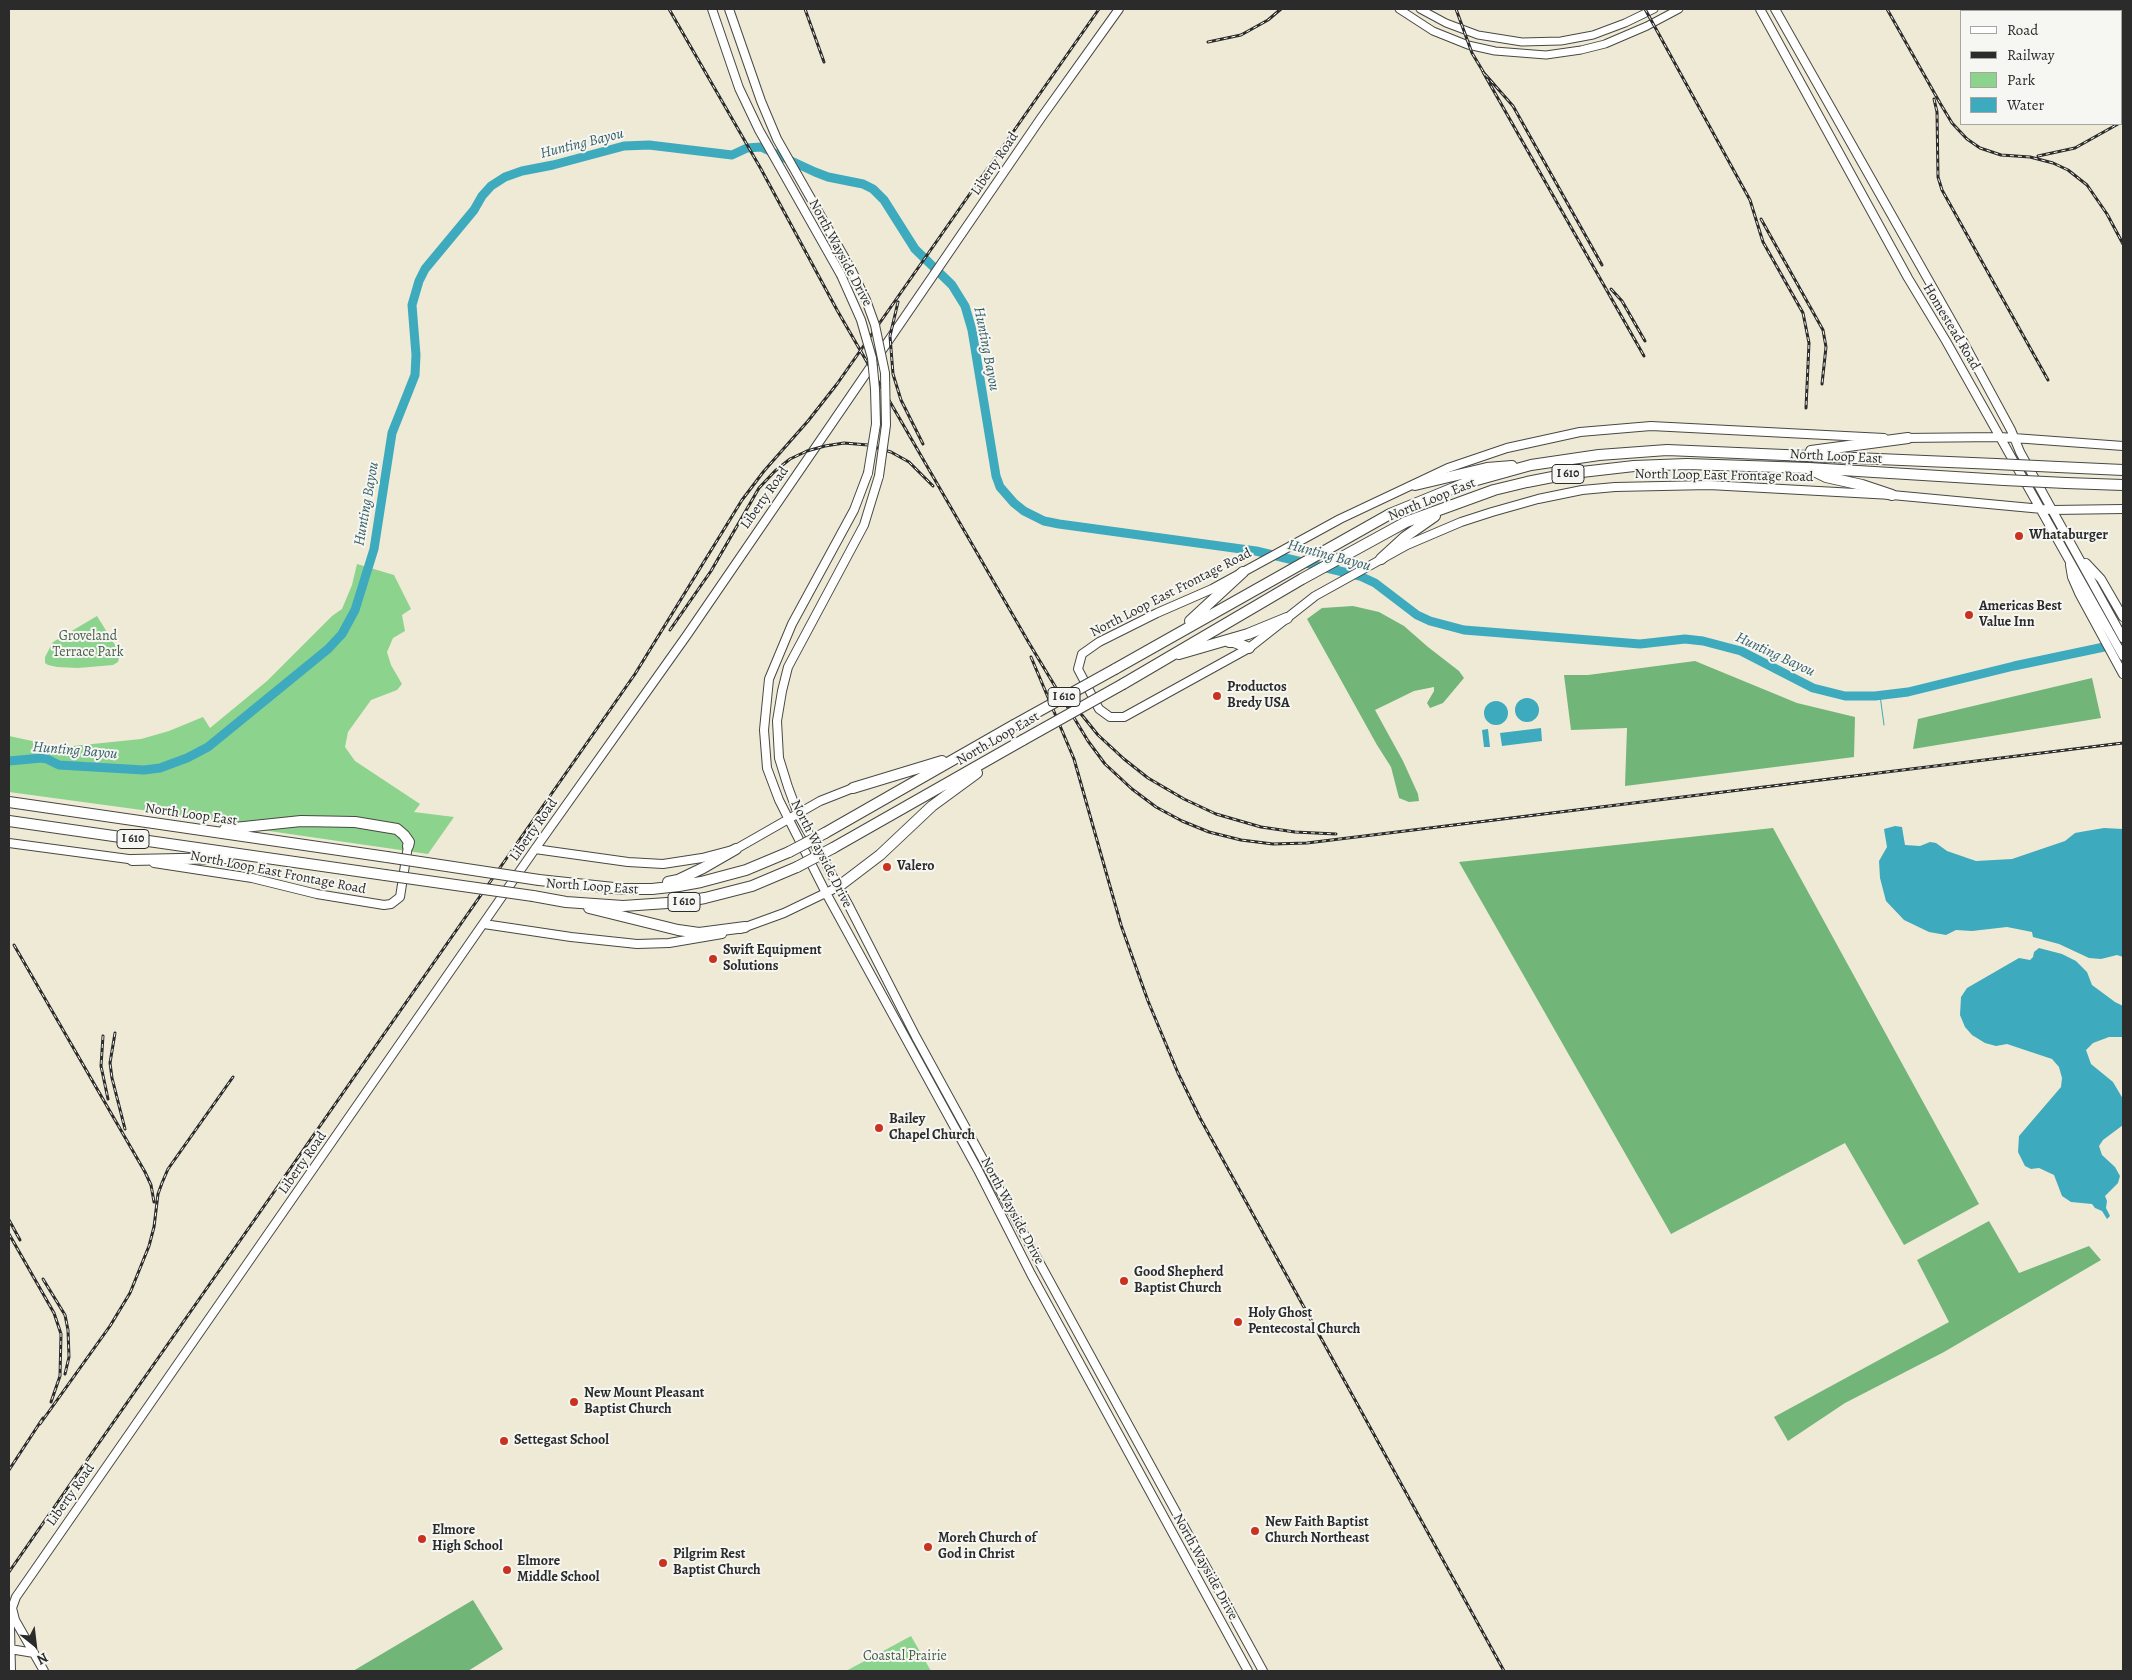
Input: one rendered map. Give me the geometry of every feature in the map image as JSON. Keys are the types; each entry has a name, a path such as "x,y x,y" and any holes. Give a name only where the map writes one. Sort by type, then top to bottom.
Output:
{"highway":[{"path":"1785,455 1908,438"},
{"name":"North Loop East","path":"9,802 539,880 652,889 702,882 746,870 789,852 1390,514 1466,483 1530,465 1599,455 1667,450 2123,470"},
{"name":"North Loop East","path":"9,821 566,902 623,906 682,902 752,886 797,867 1123,684 1341,557 1406,522 1494,490 1574,473 1634,466 1687,464 1809,468 2123,485"},
{"path":"1415,485 1497,466 1530,465"},
{"path":"1809,468 1826,477 1862,484 1892,495"},
{"path":"1381,559 1405,537 1453,504"},
{"path":"1176,634 1243,572"},
{"path":"1166,658 1223,642 1287,618"},
{"path":"1223,642 1234,642 1249,648"},
{"path":"853,788 957,756"},
{"path":"838,887 880,855 932,806 975,775 987,761"},
{"path":"204,831 262,827 301,821 355,822 397,829 409,842 408,846"},
{"path":"623,888 678,880 736,849"},
{"path":"132,860 257,857"},
{"path":"566,902 678,930 700,933 745,927"}],"main road":[{"name":"North Wayside Drive","path":"712,9 739,88 759,130 780,171 841,275 861,320 873,368 876,424 868,473 854,510 792,624 769,679 764,730 767,768 788,819 826,893 978,1170 1031,1274 1248,1671"},
{"name":"North Wayside Drive","path":"729,9 761,101 777,139 798,179 851,269 866,300 875,325 885,373 886,424 879,476 864,525 788,667 777,721 780,758 798,814 916,1037 1263,1671"},
{"name":"Liberty Road","path":"12,1608 16,1597 535,849 687,635 944,259 1118,9"},
{"name":"Homestead Road","path":"1760,9 1828,129 1908,278 1946,341 2123,656"},
{"name":"Homestead Road","path":"1775,9 1958,334 2123,638"},
{"path":"1784,52 1794,44"},
{"path":"1828,129 1839,123"},
{"path":"1858,185 1870,177"},
{"path":"1908,278 1921,270"},
{"path":"1946,341 1958,334"},
{"name":"North Loop East Frontage Road","path":"2123,446 2000,437 1908,438 1651,426 1580,432 1525,443 1448,468 1340,519 1285,547 1212,589 1157,613 1099,642 1082,654 1078,669 1099,710 1110,717 1119,718 1130,715 1249,648 1315,596 1420,539 1469,520 1538,499 1582,490 1616,487 1709,486 1892,495 2053,510 2123,510"},
{"path":"2079,556 2101,579 2123,617"},
{"path":"2069,561 2074,583 2123,674"},
{"path":"535,849 628,862 663,864 702,858 736,849 820,801 853,788"},
{"name":"North Loop East Frontage Road","path":"9,843 252,878 317,894 384,905 391,904 400,897 408,846"},
{"path":"484,924 571,937 636,944 669,943 705,937 745,927 784,913 838,887"},
{"path":"11,1671 12,1608"},
{"path":"12,1608 15,1620 44,1671"},
{"path":"10,1649 34,1654"}],"street":[{"path":"1399,9 1433,30 1462,42 1495,51 1523,54 1559,53 1605,44 1634,32 1665,12 1679,9"},
{"path":"1420,9 1478,35 1524,42 1561,41 1593,34 1625,23 1654,9"},
{"path":"1523,54 1524,42"}],"green space":[{"path":"357,564 394,575 411,609 402,615 405,631 393,638 387,652 391,665 402,684 397,690 371,700 348,732 345,747 355,761 420,804 414,812 454,817 428,854 255,829 245,824 9,792 9,736 51,745 73,746 141,739 169,731 203,717 210,728 267,681 332,616 342,609 352,585"},
{"path":"1353,606 1379,612 1404,626 1459,671 1464,678 1443,703 1430,708 1427,703 1434,691 1434,687 1414,691 1375,710 1403,761 1418,794 1419,801 1409,802 1399,798 1391,767 1307,619 1322,608"},
{"name":"Groveland Terrace Park","path":"97,616 120,653 118,662 113,665 78,668 57,667 45,663 45,657 53,642"},
{"path":"1695,661 1797,703 1855,717 1854,757 1625,786 1627,728 1571,730 1564,675 1588,675"},
{"path":"2092,678 2101,718 1913,749 1918,719"},
{"path":"1773,828 1979,1204 1904,1245 1845,1143 1671,1234 1459,862"},
{"path":"1989,1221 2019,1273 2089,1246 2101,1260 1944,1352 1845,1403 1788,1441 1774,1417 1949,1322 1917,1260"},
{"path":"473,1600 503,1649 468,1671 353,1671"},
{"name":"Coastal Prairie","path":"911,1636 931,1671 846,1671"}],"water":[{"path":"1527,698 1532,699 1538,705 1538,715 1532,721 1527,722 1522,721 1516,715 1515,710 1516,705 1522,699"},
{"path":"1496,701 1501,702 1507,708 1507,718 1501,724 1496,725 1491,724 1485,718 1484,713 1485,708 1491,702"},
{"path":"1541,728 1542,741 1502,746 1500,733"},
{"path":"1488,729 1490,747 1484,747 1482,730"},
{"path":"1895,826 1902,827 1905,845 1920,846 1930,842 1936,843 1947,851 1976,861 2012,859 2065,841 2075,833 2104,828 2123,829 2123,957 2117,955 2101,959 2089,958 2059,944 2033,937 2032,932 2007,927 1972,931 1956,930 1946,935 1929,932 1904,920 1886,901 1880,878 1879,861 1887,847 1884,829"},
{"path":"2039,948 2062,954 2076,961 2087,972 2092,985 2123,1006 2123,1037 2109,1037 2093,1043 2086,1050 2091,1064 2113,1082 2123,1099 2123,1125 2103,1140 2099,1146 2102,1155 2115,1167 2120,1176 2118,1183 2105,1196 2107,1201 2106,1208 2110,1216 2107,1219 2102,1211 2095,1208 2092,1204 2071,1202 2062,1196 2054,1175 2039,1168 2031,1169 2025,1166 2018,1152 2019,1136 2061,1087 2062,1078 2059,1067 2052,1059 2007,1044 1996,1046 1985,1043 1972,1035 1965,1027 1960,1015 1961,997 1967,988 2019,958 2030,960 2034,952"}],"waterway":[{"name":"Hunting Bayou","path":"9,761 42,758 59,765 144,770 160,768 187,758 208,747 328,649 342,634 355,610 374,549 392,433 415,375 416,355 412,305 419,281 425,269 474,210 482,196 491,186 505,177 522,171 553,165 624,146 649,145 732,155 747,148 761,147 828,177 863,184 873,189 884,200 915,249 952,285 965,306 972,330 996,476 1000,487 1024,511 1044,521 1256,551 1360,576 1375,583 1417,615 1430,621 1464,630 1640,644 1685,639 1703,641 1741,651 1813,688 1845,696 1875,696 1908,692 2014,666 2123,643"},
{"path":"1880,695 1884,725"}],"railway":[{"path":"669,9 761,169 837,310 1029,643 1088,741 1105,764 1132,789 1156,807 1182,821 1209,832 1241,840 1273,844 1307,843 2123,743"},
{"path":"805,9 824,62"},
{"path":"9,1572 635,674 742,500 837,384 1099,9"},
{"path":"1208,42 1241,35 1268,20 1281,9"},
{"path":"1456,9 1472,53 1484,73 1513,106 1602,265"},
{"path":"1645,9 1750,200 1763,242 1803,313 1809,343 1806,408"},
{"path":"1887,9 1952,123 1967,139 1980,148 2001,155 2030,157 2053,163 2068,170 2087,185 2107,214 2123,244"},
{"path":"1483,72 1644,356"},
{"path":"1934,99 1937,112 1938,177 1942,190 2048,380"},
{"path":"2038,156 2075,148 2116,125"},
{"path":"1761,219 1823,330 1826,347 1822,384"},
{"path":"1611,289 1622,301 1645,341"},
{"path":"898,302 890,336 893,374 901,400 923,444"},
{"path":"670,630 711,571 759,488 790,459 807,451 825,446 844,443 868,445 891,452 909,462 933,486"},
{"path":"1031,657 1074,759 1121,925 1148,1001 1178,1073 1200,1118 1504,1671"},
{"path":"1073,704 1098,735 1124,759 1148,778 1184,799 1216,814 1261,827 1295,832 1336,834"},
{"path":"14,945 145,1172 151,1185 154,1202"},
{"path":"115,1033 110,1063 125,1129"},
{"path":"103,1036 101,1066 108,1099"},
{"path":"40,1424 110,1326 130,1293 149,1246 154,1227 158,1194 168,1169 233,1077"},
{"path":"9,1220 20,1240"},
{"path":"9,1234 54,1313 61,1334 60,1376 51,1402"},
{"path":"43,1279 65,1315 68,1330 69,1357 65,1374"},
{"path":"9,1470 43,1418"}],"place":[{"name":"Whataburger","path":"2019,536"},
{"name":"Americas Best Value Inn","path":"1969,615"},
{"name":"Productos Bredy USA","path":"1217,696"},
{"name":"Valero","path":"887,867"},
{"name":"Swift Equipment Solutions","path":"713,959"},
{"name":"Bailey Chapel Church","path":"879,1128"},
{"name":"Good Shepherd Baptist Church","path":"1124,1281"},
{"name":"Holy Ghost Pentecostal Church","path":"1238,1322"},
{"name":"New Mount Pleasant Baptist Church","path":"574,1402"},
{"name":"Settegast School","path":"504,1441"},
{"name":"New Faith Baptist Church Northeast","path":"1255,1531"},
{"name":"Elmore High School","path":"422,1539"},
{"name":"Moreh Church of God in Christ","path":"928,1547"},
{"name":"Pilgrim Rest Baptist Church","path":"663,1563"},
{"name":"Elmore Middle School","path":"507,1570"}]}
